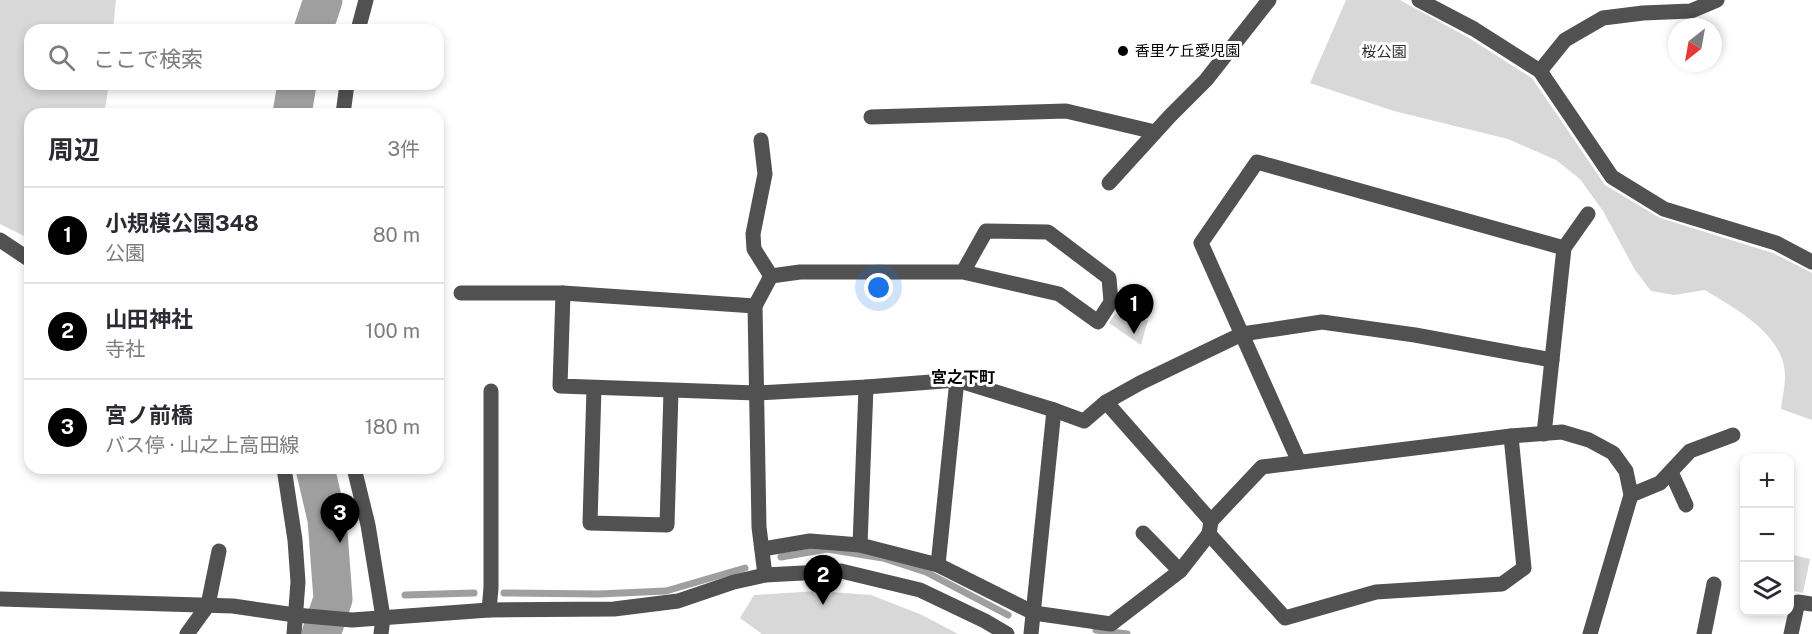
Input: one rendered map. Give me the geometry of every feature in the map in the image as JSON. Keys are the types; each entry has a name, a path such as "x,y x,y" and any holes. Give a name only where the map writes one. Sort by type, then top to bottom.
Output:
{"street":[{"path":"360,24 366,0"},
{"path":"1109,183 1206,80 1269,0"},
{"path":"1419,0 1474,29 1540,71 1612,177 1664,209 1776,243 1812,262"},
{"path":"1540,71 1565,40 1603,18 1690,10 1717,0"},
{"path":"344,108 346,90"},
{"path":"871,117 1066,111 1155,132"},
{"path":"761,140 765,174 753,234 754,249 771,276"},
{"path":"1299,462 1201,243 1257,162 1564,248"},
{"path":"1544,434 1564,248 1588,214"},
{"path":"771,276 800,272 963,272 1059,294 1098,322 1112,302 1109,278 1048,232 986,231 963,272"},
{"path":"0,240 24,257"},
{"path":"765,575 759,527 755,306 771,276"},
{"path":"461,293 563,293 755,306"},
{"path":"563,293 560,386 756,393 957,380 1084,421 1106,402 1140,383 1242,334 1322,322 1415,335 1552,360"},
{"path":"938,565 957,380"},
{"path":"860,545 866,387"},
{"path":"594,388 590,523 667,525 671,391"},
{"path":"489,610 491,391"},
{"path":"1106,402 1285,618 1377,592 1502,584 1524,568 1511,436"},
{"path":"1031,634 1054,410"},
{"path":"762,549 810,541 860,545 938,565 1034,613 1112,624 1180,571 1210,528 1262,467 1511,436 1562,432 1589,440 1613,453 1626,471 1631,495 1590,634"},
{"path":"1631,495 1660,483 1690,452 1733,435"},
{"path":"1671,472 1686,505"},
{"path":"285,474 295,540 298,582 294,634"},
{"path":"356,474 369,525 383,618 381,634"},
{"path":"1143,533 1180,571"},
{"path":"187,634 208,605 219,551"},
{"path":"0,599 233,606 352,620 489,610 614,609 678,601 734,582 765,575 841,571 920,590 1007,634"},
{"path":"1704,634 1714,584"},
{"path":"1791,634 1798,602 1812,604"},
{"path":"374,634 383,618"}],"green space":[{"path":"0,0 116,0 114,24 24,24 24,90 108,90 105,108 24,108 24,236 0,224"},
{"name":"桜公園","path":"1346,0 1400,0 1469,38 1532,78 1605,185 1660,218 1773,253 1812,273 1812,420 1781,409 1785,380 1783,361 1768,336 1744,315 1705,290 1674,295 1651,291 1635,270 1603,211 1580,179 1556,160 1508,139 1394,111 1310,83"},
{"path":"1115,314 1127,322 1148,320 1141,345 1109,323"},
{"path":"1794,555 1810,559 1803,593 1794,591"},
{"path":"818,591 871,595 922,615 958,634 762,634 740,618 754,595"}],"waterway":[{"path":"315,24 323,0"},
{"path":"293,108 296,90"},
{"path":"316,474 327,519 333,599 321,634"},
{"path":"781,557 827,549 883,558 926,572 1008,615"},
{"path":"504,593 599,594 666,591 745,568"},
{"path":"405,595 474,593"},
{"path":"1096,630 1127,634"}],"place":[{"name":"香里ケ丘愛児園","path":"1123,51"},
{"name":"小規模公園348","path":"1134,334"},
{"name":"宮ノ前橋","path":"340,543"},
{"name":"山田神社","path":"823,605"}],"district":[{"name":"宮之下町","path":"963,377"}]}
